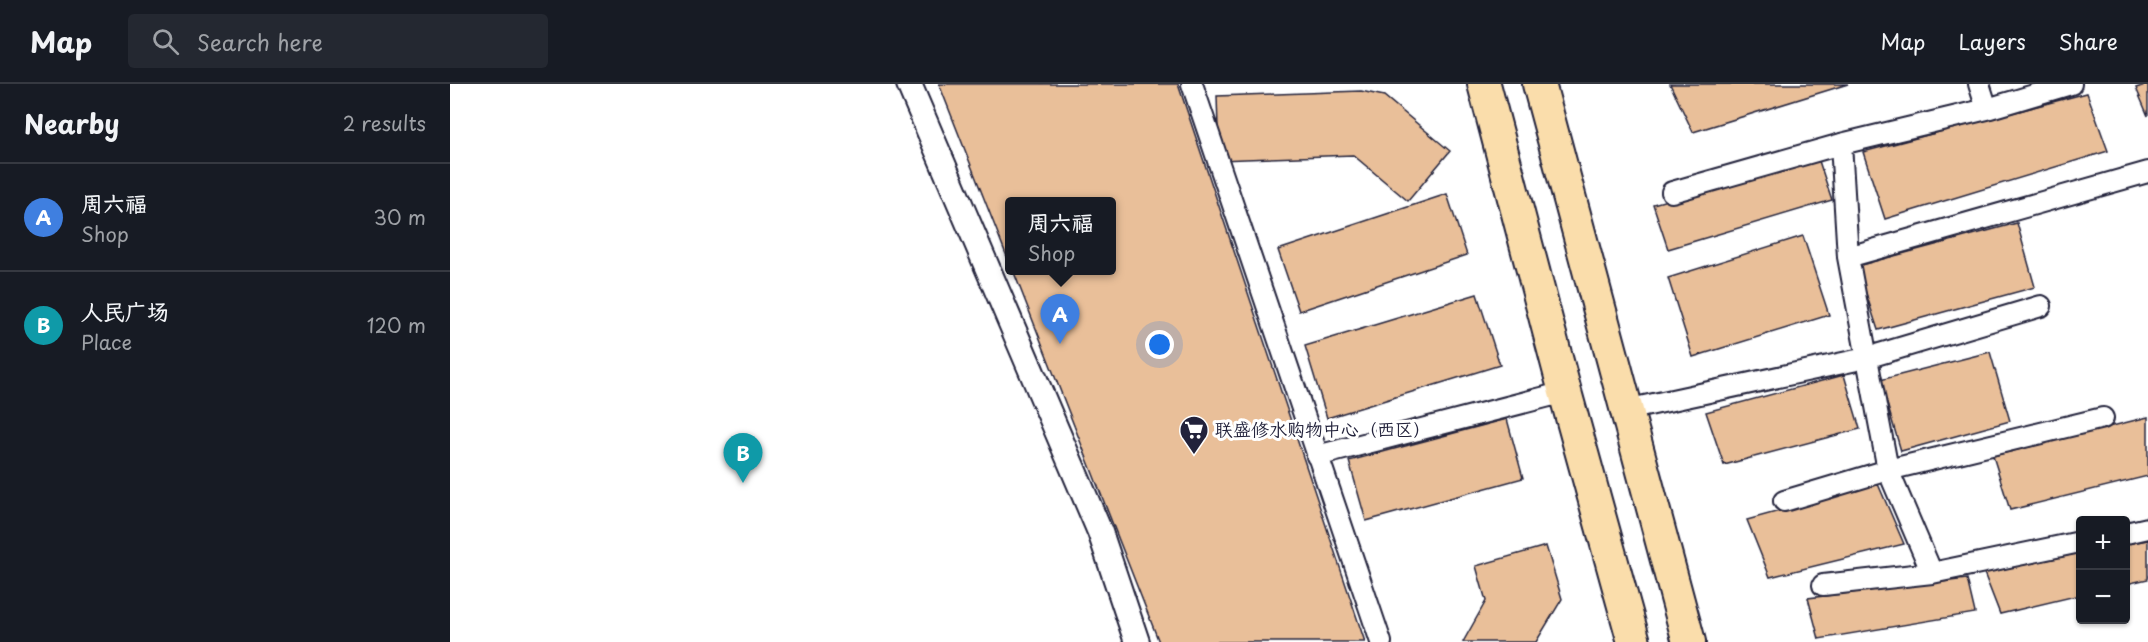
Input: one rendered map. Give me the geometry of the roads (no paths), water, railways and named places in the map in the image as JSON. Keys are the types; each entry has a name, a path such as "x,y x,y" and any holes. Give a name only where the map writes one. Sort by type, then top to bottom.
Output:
{"main road":[{"path":"1484,84 1634,642"},
{"path":"1539,84 1689,642"}],"street":[{"path":"909,84 1100,532 1137,642"},
{"path":"1192,84 1381,642"},
{"path":"1979,84 1987,109"},
{"path":"1672,192 1841,144 1987,109 2071,84"},
{"path":"1841,144 1848,257 1888,470 1932,573"},
{"path":"1848,257 2148,172"},
{"path":"1626,410 1866,358 2041,306"},
{"path":"1317,456 1565,392"},
{"path":"1784,501 1888,470 2103,418"},
{"path":"2130,532 2148,528"},
{"path":"1823,585 1932,573 2076,543"}],"place":[{"name":"周六福","path":"1060,344"},
{"name":"联盛修水购物中心（西区）","path":"1194,456"},
{"name":"人民广场","path":"743,483"}]}
